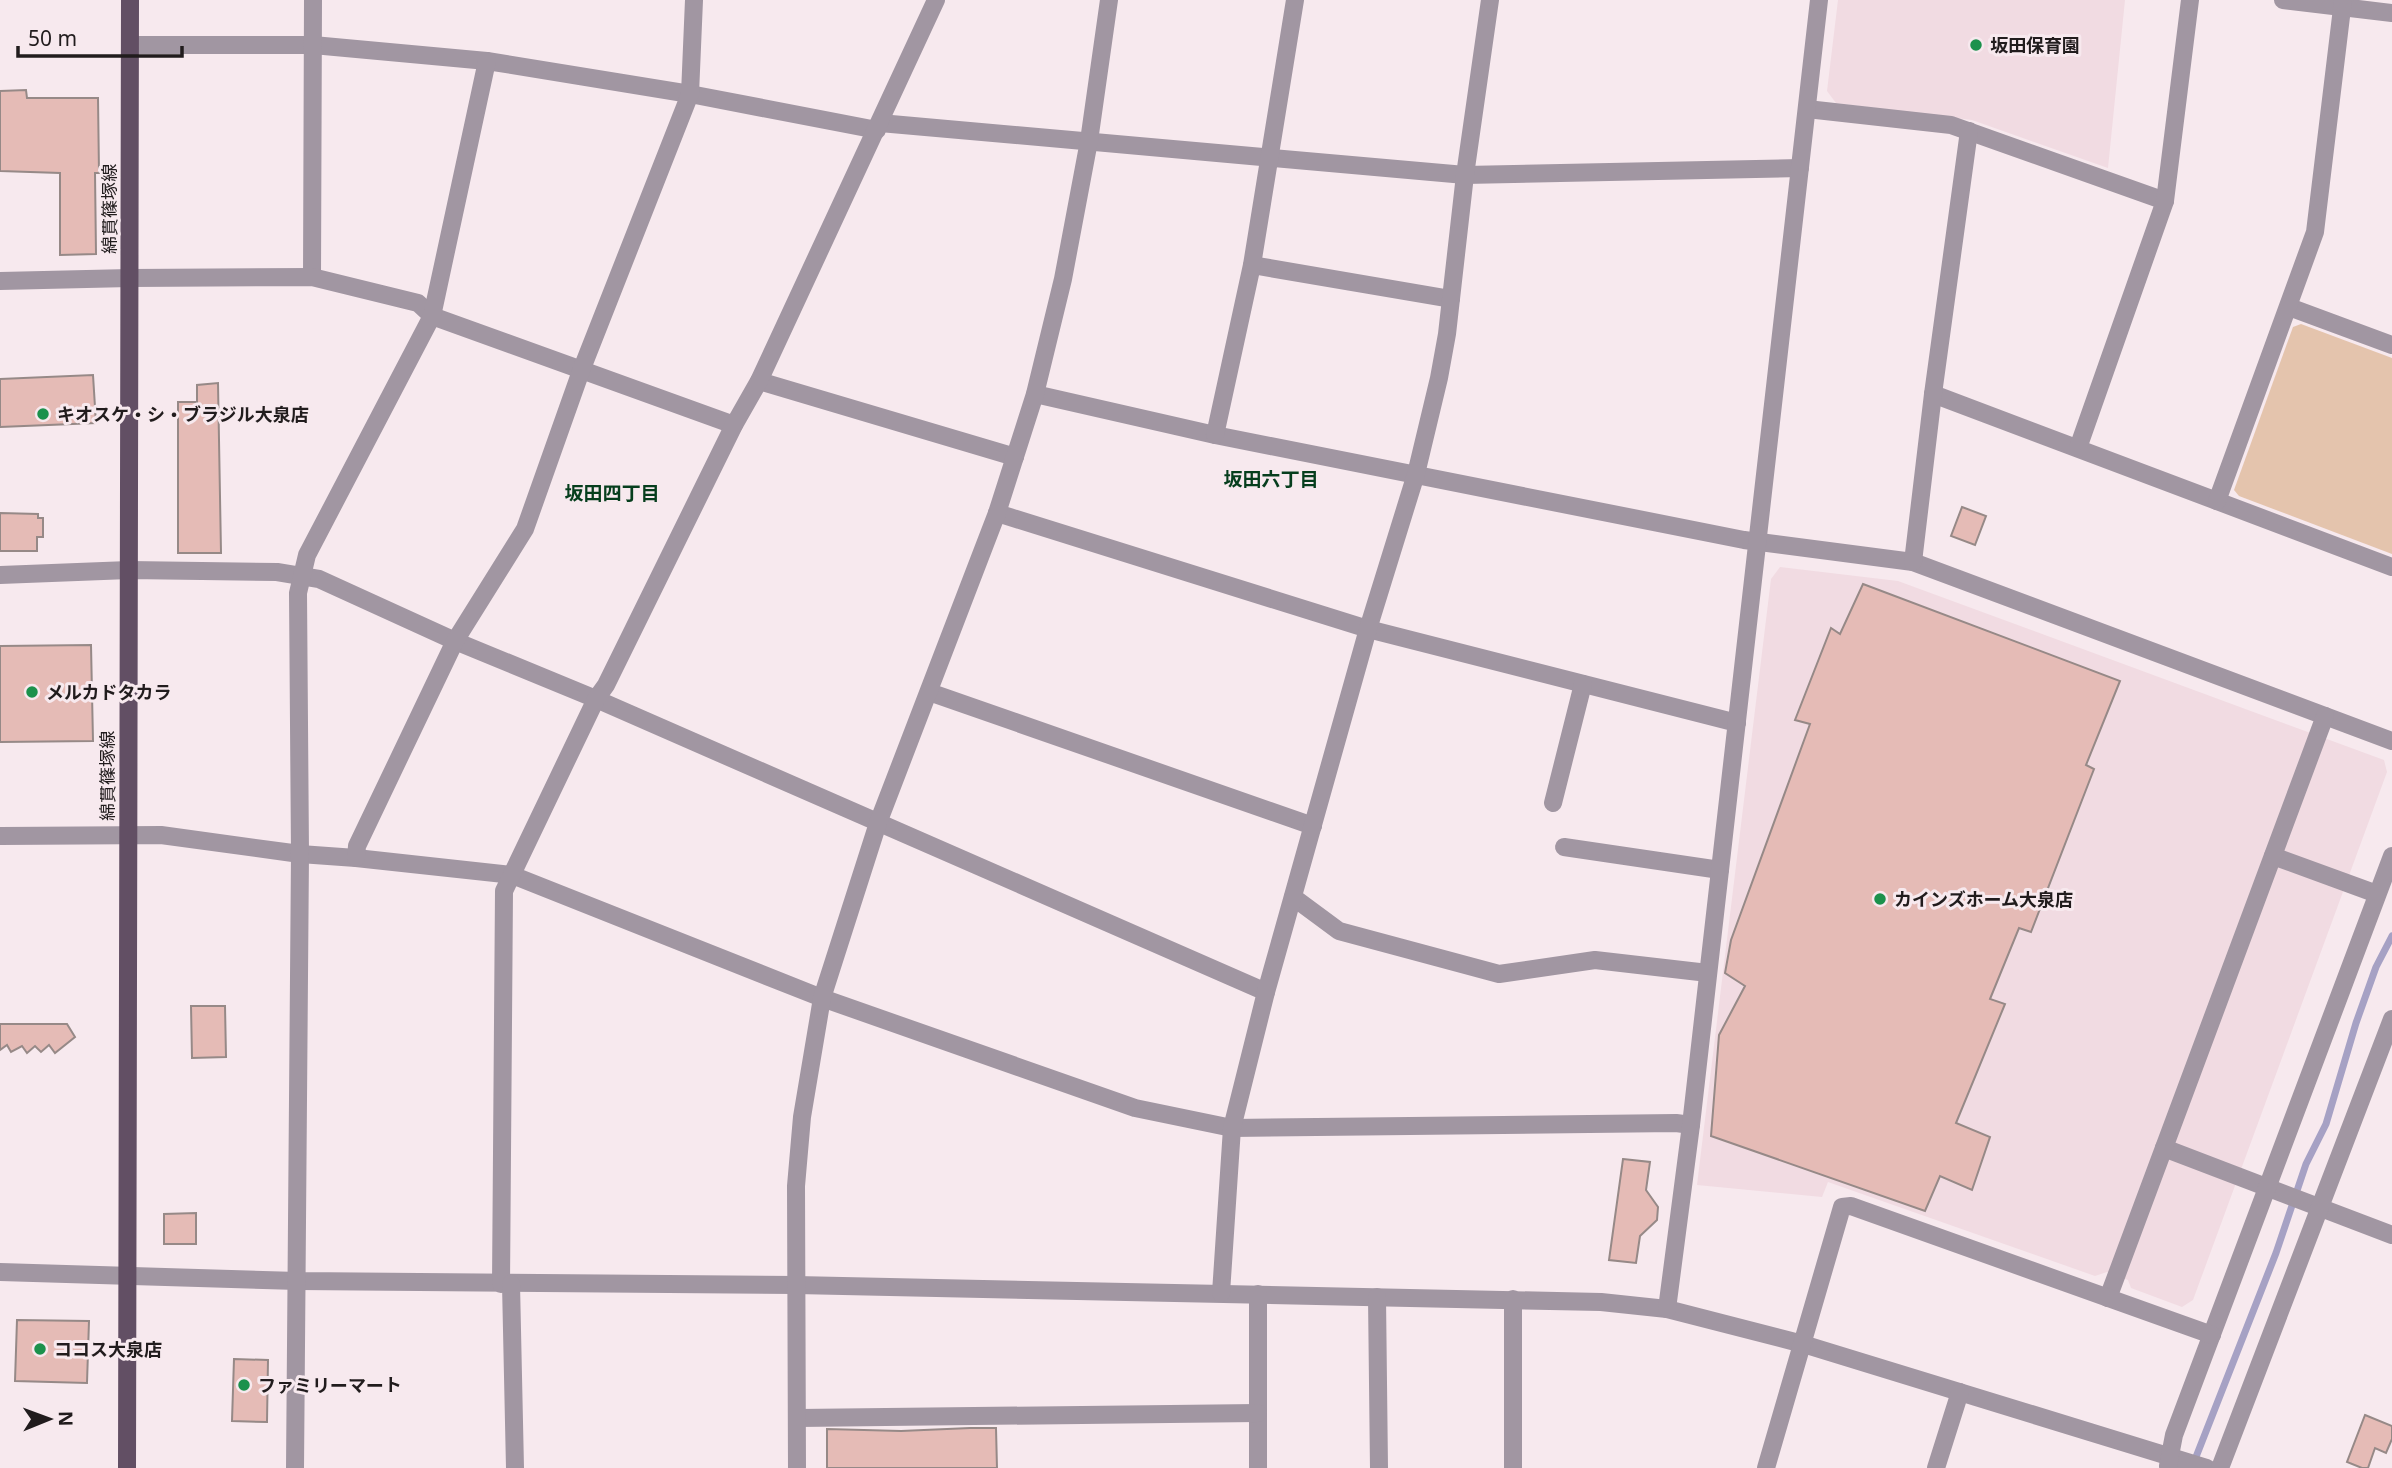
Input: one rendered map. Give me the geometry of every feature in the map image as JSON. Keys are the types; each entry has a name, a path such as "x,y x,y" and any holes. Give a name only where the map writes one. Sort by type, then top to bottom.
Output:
{"main road":[{"name":"綿貫篠塚線","path":"127,1468 130,0"}],"street":[{"path":"312,277 313,0"},
{"path":"356,858 357,846 455,641 525,529 582,371 690,94 694,0"},
{"path":"515,1468 506,1284 504,891 596,699 606,685 734,425 759,381 936,0"},
{"path":"797,1468 796,1186 802,1117 822,998 878,823 997,513 1035,394 1063,279 1089,141 1109,0"},
{"path":"1214,435 1252,265 1295,0"},
{"path":"1222,1293 1232,1128 1266,992 1368,629 1416,474 1439,379 1490,0"},
{"path":"1667,1309 1691,1125 1819,0"},
{"path":"2078,448 2165,201 2190,0"},
{"path":"2283,0 2343,3 2392,13"},
{"path":"2217,500 2315,232 2343,3"},
{"path":"130,45 313,45 487,61 878,126 1089,141 1465,175 1800,168"},
{"path":"295,1468 300,854 298,593 307,555 432,316 487,61"},
{"path":"1807,109 1951,125 2165,201"},
{"path":"1913,562 1969,131"},
{"path":"1252,265 1451,299"},
{"path":"0,281 312,277 418,303 432,316 734,425"},
{"path":"2289,307 2392,345"},
{"path":"759,381 1015,457"},
{"path":"1035,394 1214,435 1758,541 1913,562 2392,741"},
{"path":"1933,394 2392,566"},
{"path":"997,513 1368,629 1737,723"},
{"path":"0,575 129,570 277,572 319,579 455,641 596,699 1266,992"},
{"path":"1553,803 1583,684"},
{"path":"929,692 1313,826"},
{"path":"2108,1298 2325,716"},
{"path":"0,836 161,835 300,854 512,875 822,998 1135,1108 1232,1128 1662,1123 1691,1125"},
{"path":"1564,846 1720,870"},
{"path":"2273,856 2377,894"},
{"path":"2169,1462 2174,1435 2392,856"},
{"path":"1293,897 1339,931 1499,974 1595,960 1708,973"},
{"path":"2220,1468 2392,1019"},
{"path":"2164,1148 2392,1235"},
{"path":"1766,1468 1842,1207 1860,1209 2212,1335"},
{"path":"0,1272 298,1281 796,1285 1601,1302 1667,1309 1803,1344 1960,1392 2169,1462 2207,1468"},
{"path":"1258,1294 1258,1468"},
{"path":"1377,1297 1379,1468"},
{"path":"1513,1299 1513,1468"},
{"path":"1936,1468 1960,1392"},
{"path":"798,1418 1258,1413"}],"shaded area":[{"name":"坂田保育園","path":"1838,0 2125,0 2108,168 1972,120 1836,103 1827,91"},
{"path":"2301,324 2392,358 2392,554 2239,496 2234,490 2293,327"},
{"path":"1780,567 1898,581 2384,760 2387,772 2193,1300 2182,1307 2131,1288 2128,1280 2107,1272 2095,1276 1828,1182 1822,1197 1697,1185 1771,579"}],"building":[{"path":"26,90 27,98 98,98 96,254 60,255 60,173 0,171 0,91"},
{"path":"93,375 96,423 0,427 0,379"},
{"path":"218,383 221,553 178,553 178,402 197,402 197,385"},
{"path":"1962,507 1986,516 1975,545 1951,536"},
{"path":"0,513 38,514 38,518 43,518 43,537 37,537 37,551 0,551"},
{"path":"1863,584 2120,681 2086,765 2094,769 2031,932 2019,928 1990,999 2005,1004 1956,1123 1990,1137 1972,1190 1940,1176 1925,1211 1711,1136 1719,1035 1745,986 1725,973 1731,940 1810,724 1795,720 1831,628 1840,634"},
{"path":"91,645 93,741 0,742 0,646"},
{"path":"191,1006 225,1006 226,1057 192,1058"},
{"path":"0,1024 67,1024 75,1037 55,1053 49,1045 41,1052 35,1046 27,1053 22,1046 11,1052 7,1045 0,1050"},
{"path":"1623,1159 1650,1162 1646,1190 1658,1207 1657,1220 1640,1236 1636,1263 1609,1260"},
{"path":"196,1213 196,1244 164,1244 164,1214"},
{"path":"17,1320 89,1321 87,1383 15,1381"},
{"path":"234,1359 268,1360 267,1422 232,1421"},
{"path":"2365,1415 2392,1426 2392,1439 2386,1453 2375,1448 2368,1468 2362,1468 2347,1462"},
{"path":"996,1428 997,1468 827,1468 827,1429 901,1431"}],"waterway":[{"path":"2194,1462 2276,1253 2306,1164 2326,1124 2356,1023 2376,967 2392,936"}],"place":[{"name":"坂田保育園","path":"1976,45"},
{"name":"キオスケ・シ・ブラジル大泉店","path":"43,414"},
{"name":"メルカドタカラ","path":"32,692"},
{"name":"カインズホーム大泉店","path":"1880,899"},
{"name":"ココス大泉店","path":"40,1349"},
{"name":"ファミリーマート","path":"244,1385"}],"district":[{"name":"坂田六丁目","path":"1271,479"},
{"name":"坂田四丁目","path":"612,493"}]}
